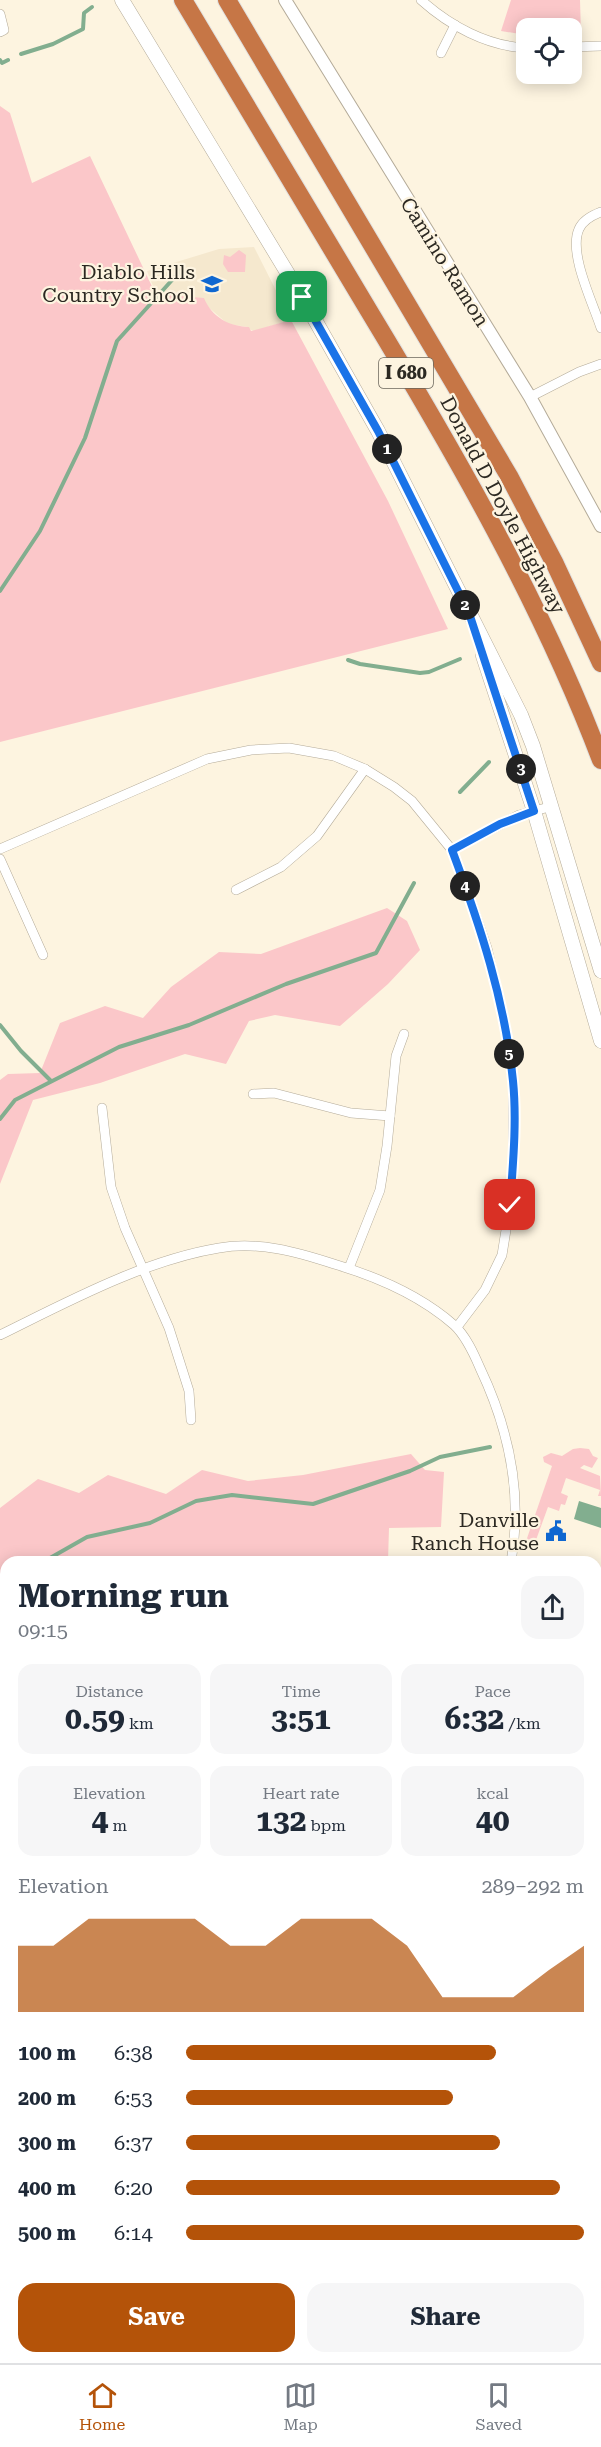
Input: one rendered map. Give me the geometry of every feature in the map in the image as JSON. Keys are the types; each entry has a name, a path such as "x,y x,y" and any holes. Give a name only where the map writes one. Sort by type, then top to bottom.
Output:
{"highway":[{"name":"Donald D Doyle Highway","path":"183,0 427,408 474,491 563,669 601,760"},
{"name":"Donald D Doyle Highway","path":"227,0 504,466 555,564 601,663"}],"main road":[{"path":"124,0 302,297 378,431 521,716 553,806 601,971"},
{"path":"469,613 534,811 557,897 601,1041"}],"street":[{"name":"Camino Ramon","path":"285,0 530,398 601,526"},
{"path":"421,0 455,25 482,39 516,47"},
{"path":"0,14 2,31"},
{"path":"441,53 455,25"},
{"path":"582,47 601,46"},
{"path":"601,212 591,216 580,226 576,241 583,275 601,328"},
{"path":"530,398 579,372 601,364"},
{"path":"0,849 207,759 251,750 289,748 334,756 365,769 412,801 452,850 487,948 504,1021 513,1082 513,1159 510,1205 502,1255 485,1290 457,1327"},
{"path":"236,890 281,867 317,836 365,769"},
{"path":"452,850 500,824 553,806"},
{"path":"0,859 43,955"},
{"path":"349,1268 380,1190 396,1056 404,1034"},
{"path":"253,1094 274,1093 351,1113 390,1116"},
{"path":"102,1108 111,1187 124,1228 169,1328 189,1391 191,1420"},
{"path":"1,1331 143,1268 220,1247 258,1246 292,1251 349,1268 417,1296 457,1327 474,1354 496,1401 509,1446 516,1491 512,1556"}],"shaded area":[{"path":"511,0 580,0 581,18 516,18 516,33 501,31"},
{"path":"0,106 10,113 32,183 90,156 158,299 169,295 204,298 216,315 234,325 249,327 251,331 291,320 388,501 448,629 0,742"},
{"name":"Diablo Hills Country School","path":"254,247 291,320 254,331 248,327 228,324 207,306 158,299 147,271 219,249"},
{"path":"239,250 246,255 245,272 228,272 223,264 224,255 230,257"},
{"path":"387,908 407,921 420,950 388,984 340,1026 275,1015 249,1021 226,1064 185,1054 100,1083 33,1100 0,1184 0,1080 8,1074 40,1073 60,1023 105,1006 143,1018 171,987 219,952 261,954"},
{"path":"573,1449 589,1449 593,1456 598,1458 592,1468 584,1465 580,1468 600,1476 601,1496 598,1496 600,1490 566,1478 561,1493 568,1496 565,1505 561,1504 559,1511 548,1507 536,1540 538,1544 536,1551 524,1547 552,1466 544,1462 543,1457 551,1453 562,1456"},
{"path":"411,1454 425,1470 444,1472 441,1527 389,1528 388,1556 0,1556 0,1508 38,1479 79,1493 108,1475 166,1494 202,1470 248,1481 303,1475"},
{"path":"579,1501 601,1508 601,1528 574,1519"}],"waterway":[{"path":"21,54 53,44 83,29 84,13 92,7"},
{"path":"0,60 2,63 8,60"},
{"path":"0,591 40,531 85,438 117,341 182,269"},
{"path":"348,660 360,664 420,673 429,672 460,659"},
{"path":"460,792 489,762"},
{"path":"0,1119 15,1100 119,1047 189,1025 286,984 376,953 414,883"},
{"path":"0,1025 21,1051 51,1081"},
{"path":"54,1556 87,1537 150,1523 196,1501 232,1495 313,1504 410,1471 440,1457 490,1447"}],"place":[{"name":"Diablo Hills Country School","path":"212,284"},
{"name":"Danville Ranch House","path":"556,1531"}],"route":[{"path":"302,297 378,431 469,613 534,811 500,824 452,850 487,948 504,1021 513,1082 513,1159 510,1205"}]}
